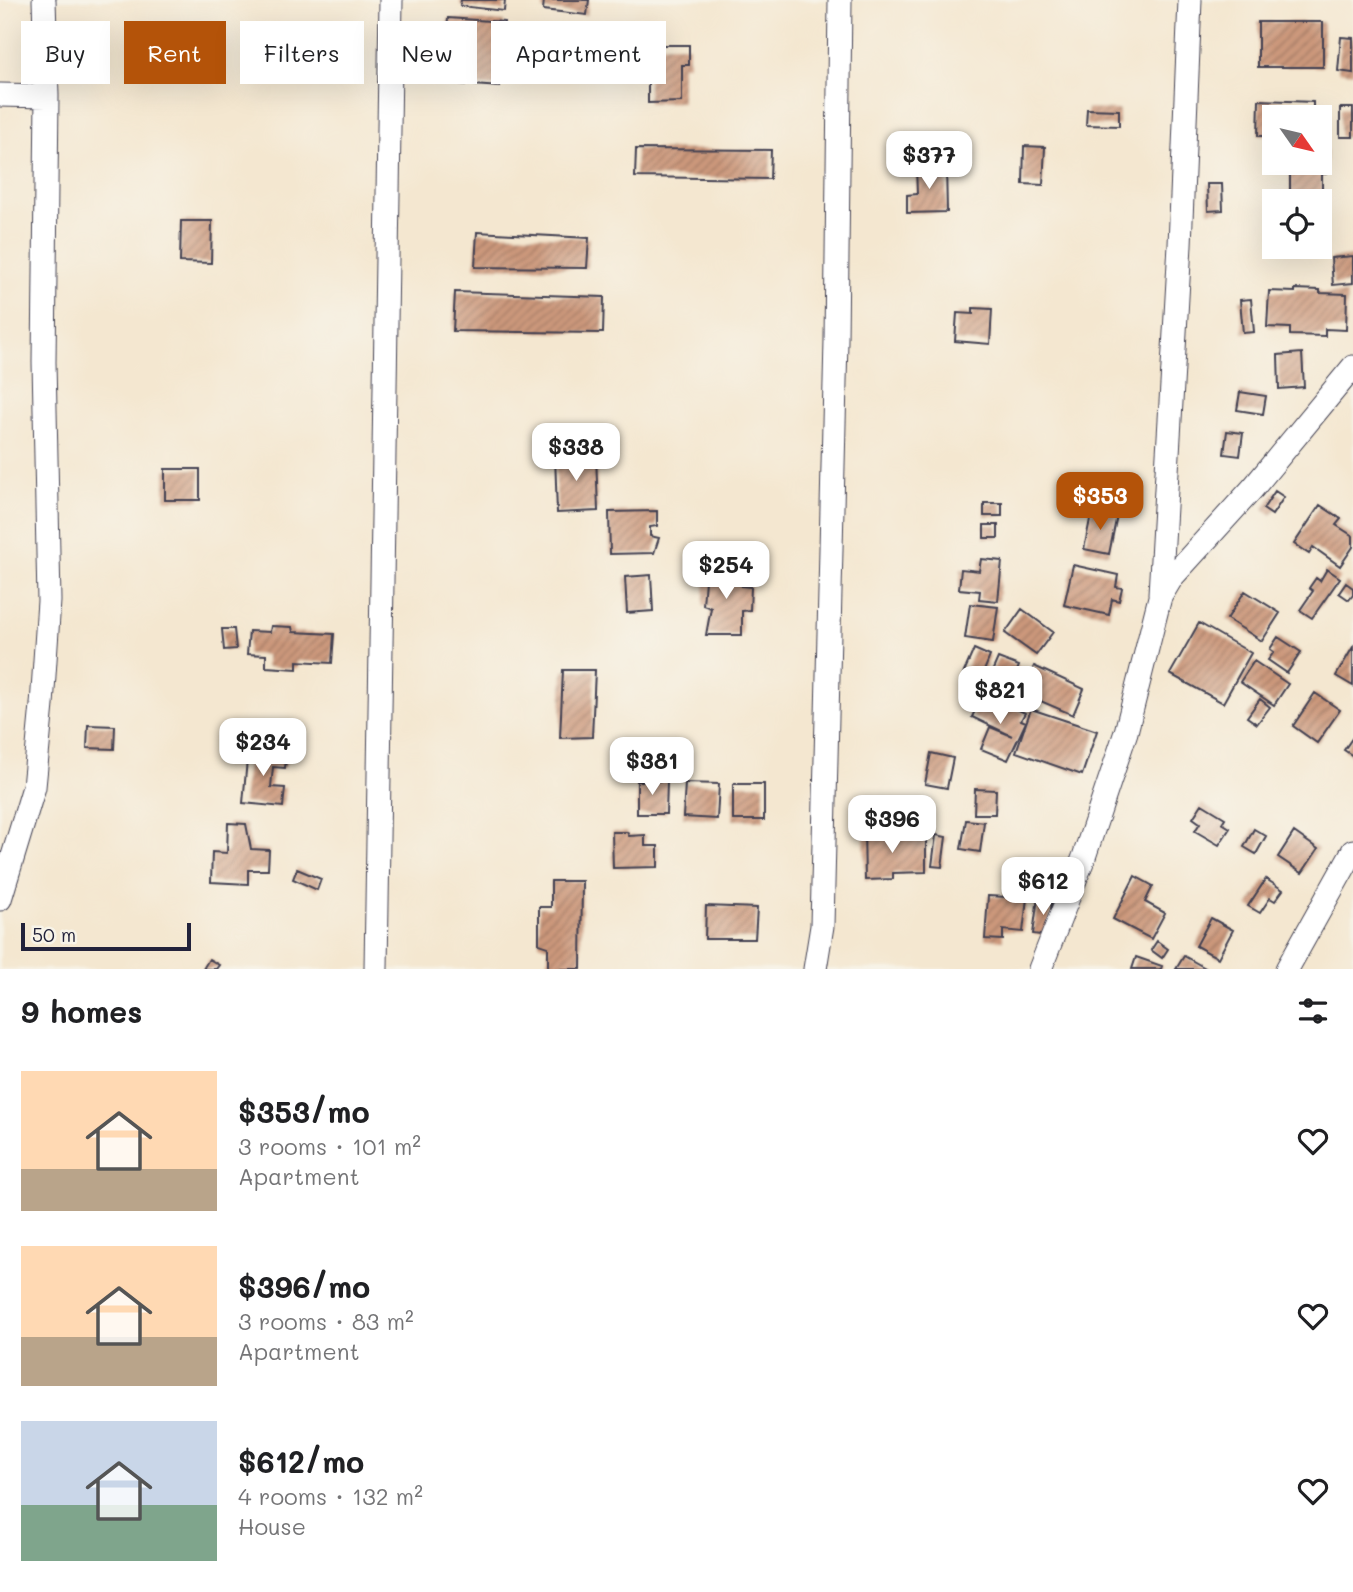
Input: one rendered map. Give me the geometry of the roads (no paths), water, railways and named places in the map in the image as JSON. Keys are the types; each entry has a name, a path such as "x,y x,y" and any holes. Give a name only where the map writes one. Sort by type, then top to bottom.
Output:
{"street":[{"path":"0,899 34,787 49,601 44,362 47,96 44,0"},
{"path":"376,969 391,0"},
{"path":"815,969 821,926 836,340 840,0"},
{"path":"1040,969 1083,857 1126,732 1160,597 1180,245 1190,0"},
{"path":"0,95 47,96"},
{"path":"1160,597 1172,577 1253,488 1353,367"},
{"path":"1287,969 1353,851"}]}
